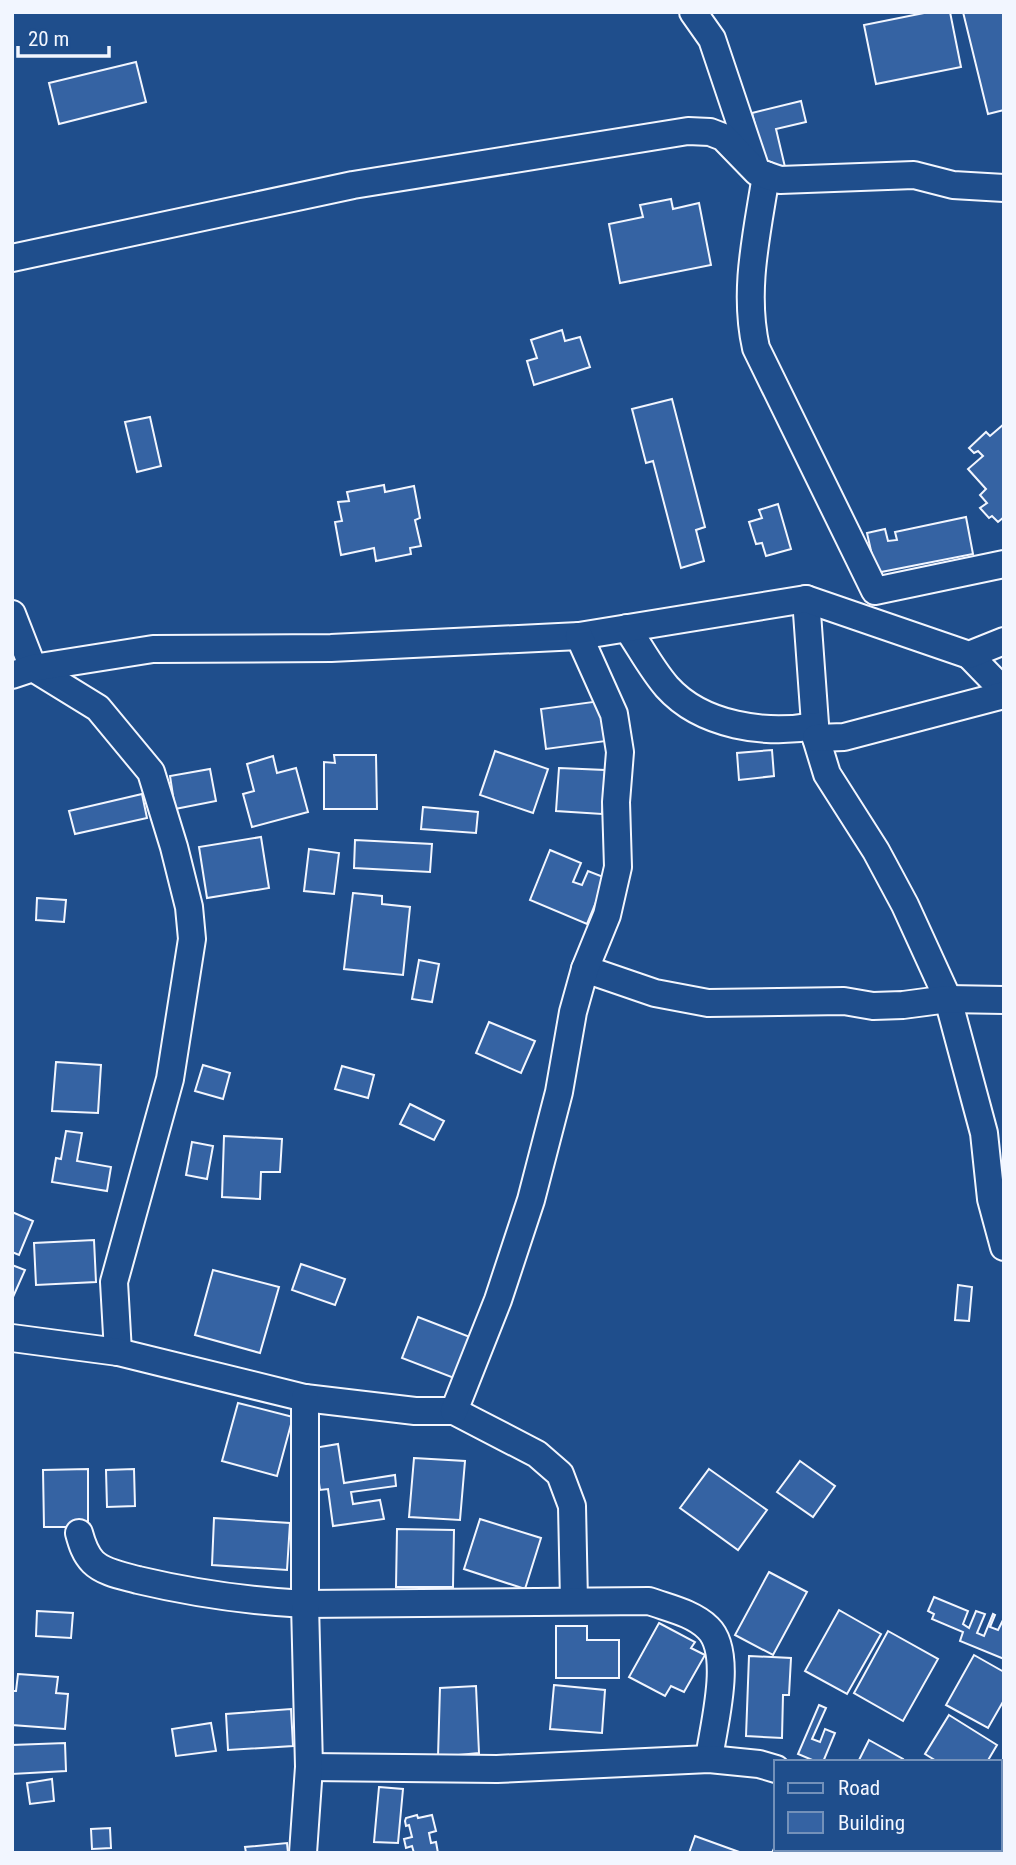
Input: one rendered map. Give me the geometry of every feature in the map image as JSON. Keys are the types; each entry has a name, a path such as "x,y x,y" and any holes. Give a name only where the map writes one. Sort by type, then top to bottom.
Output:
{"street":[{"path":"693,12 712,39 761,174 749,290 750,322 757,348 875,591 1004,564"},
{"path":"12,258 353,185 688,131 710,132 723,138 761,174 780,180 914,175 953,185 1004,188"},
{"path":"806,599 815,732 827,774 876,851 905,905 948,999 984,1133 991,1199 1004,1247"},
{"path":"23,672 153,649 331,648 579,636 806,599 969,654 1004,688"},
{"path":"12,614 23,672"},
{"path":"627,628 667,687 690,706 721,721 851,735 1004,695"},
{"path":"454,1411 498,1300 531,1200 559,1092 573,1012 585,969 607,915 618,867 615,802 620,752 614,714 579,636"},
{"path":"969,654 1004,640"},
{"path":"23,672 98,708 151,772 189,907 192,939 170,1079 114,1282 118,1352"},
{"path":"585,969 655,993 708,1003 844,1001 873,1006 948,999 1004,1000"},
{"path":"12,1339 118,1352 305,1398 415,1411 454,1411 537,1454 560,1474 572,1506 573,1601"},
{"path":"303,1853 309,1767 304,1604 305,1398"},
{"path":"79,1533 82,1547 94,1564 113,1573 184,1591 304,1604 649,1601 691,1616 710,1629 722,1667 709,1759"},
{"path":"309,1767 497,1769 709,1759 759,1764 774,1768"}],"building":[{"path":"929,12 950,12 961,67 876,84 864,25"},
{"path":"963,12 1004,12 1004,110 988,114"},
{"path":"136,62 146,102 59,124 49,83"},
{"path":"801,101 806,122 776,129 785,167 767,171 752,113"},
{"path":"671,199 673,209 699,203 711,265 620,283 609,224 643,217 640,205"},
{"path":"562,330 565,341 580,337 590,367 534,385 527,361 537,358 531,340"},
{"path":"672,399 705,527 696,530 704,561 681,568 653,461 646,463 632,409"},
{"path":"150,417 161,466 137,472 125,422"},
{"path":"1004,424 1004,517 998,522 992,516 989,518 980,508 987,503 980,495 986,489 968,469 983,456 969,448 986,432 990,436"},
{"path":"384,485 385,492 414,486 420,518 415,520 421,546 410,548 411,554 376,561 374,548 341,555 335,522 342,521 338,502 349,501 347,492"},
{"path":"778,504 791,549 766,556 762,543 756,544 749,522 762,518 759,510"},
{"path":"966,517 973,554 876,573 867,533 885,529 888,541 897,540 895,532"},
{"path":"600,701 606,741 546,749 541,709"},
{"path":"772,750 774,776 739,780 737,753"},
{"path":"495,751 548,769 533,813 480,795"},
{"path":"334,755 376,755 377,809 324,809 324,762 335,763"},
{"path":"273,756 277,773 296,768 308,812 252,827 243,794 254,791 247,764"},
{"path":"559,768 605,770 602,814 556,811"},
{"path":"210,769 216,801 175,809 170,776"},
{"path":"142,794 147,818 75,834 69,811"},
{"path":"423,807 478,812 476,833 421,829"},
{"path":"261,837 269,888 207,898 199,847"},
{"path":"355,840 432,844 430,872 354,868"},
{"path":"309,849 339,853 334,894 304,891"},
{"path":"550,850 581,863 573,882 582,885 588,871 606,878 587,924 530,900"},
{"path":"353,893 382,896 382,904 410,907 403,975 344,969"},
{"path":"37,898 66,900 64,922 36,920"},
{"path":"419,960 439,964 432,1002 412,999"},
{"path":"489,1022 535,1041 521,1073 476,1053"},
{"path":"56,1062 101,1065 98,1113 52,1111"},
{"path":"203,1065 230,1073 223,1099 195,1091"},
{"path":"342,1066 374,1075 368,1098 335,1089"},
{"path":"410,1104 444,1121 434,1140 400,1124"},
{"path":"66,1131 82,1133 77,1161 111,1167 107,1191 52,1182 56,1158 61,1159"},
{"path":"224,1136 282,1139 280,1172 261,1172 260,1199 222,1197"},
{"path":"192,1142 213,1146 207,1179 186,1175"},
{"path":"12,1212 33,1221 19,1255 12,1252"},
{"path":"94,1240 96,1282 36,1285 34,1243"},
{"path":"301,1264 345,1279 335,1305 292,1290"},
{"path":"12,1265 25,1270 13,1297 12,1297"},
{"path":"213,1270 279,1287 260,1353 195,1335"},
{"path":"958,1285 972,1287 969,1321 955,1320"},
{"path":"418,1317 470,1337 454,1378 402,1358"},
{"path":"238,1403 293,1417 277,1476 222,1461"},
{"path":"338,1444 344,1483 395,1475 396,1486 351,1492 353,1504 380,1500 384,1519 333,1526 328,1489 320,1490 314,1448"},
{"path":"414,1458 465,1461 460,1520 409,1517"},
{"path":"800,1461 835,1486 813,1517 777,1492"},
{"path":"88,1469 88,1527 44,1527 43,1470"},
{"path":"134,1469 135,1506 107,1507 106,1470"},
{"path":"709,1469 767,1510 738,1550 680,1508"},
{"path":"214,1518 290,1523 287,1570 212,1565"},
{"path":"480,1519 541,1538 525,1589 464,1569"},
{"path":"397,1529 454,1530 453,1587 396,1587"},
{"path":"769,1572 807,1592 773,1655 735,1635"},
{"path":"934,1597 968,1611 963,1624 969,1628 976,1611 985,1614 977,1633 984,1636 993,1614 995,1615 990,1627 998,1630 1004,1618 1004,1659 960,1641 963,1632 932,1619 934,1614 928,1611"},
{"path":"839,1610 881,1634 847,1694 805,1671"},
{"path":"37,1611 73,1613 71,1638 36,1636"},
{"path":"659,1623 695,1642 691,1648 705,1655 684,1692 671,1686 665,1696 629,1677"},
{"path":"556,1626 587,1626 587,1640 619,1640 619,1678 556,1678"},
{"path":"888,1631 938,1659 903,1721 854,1693"},
{"path":"974,1655 1004,1672 1004,1700 988,1728 946,1705"},
{"path":"749,1656 791,1658 789,1695 783,1695 782,1738 746,1736"},
{"path":"18,1674 58,1677 56,1693 68,1694 65,1729 12,1725 12,1691 16,1691"},
{"path":"554,1685 605,1690 602,1733 550,1729"},
{"path":"476,1686 479,1753 438,1757 440,1688"},
{"path":"819,1705 826,1708 812,1739 820,1742 825,1729 835,1733 824,1760 812,1760 798,1754"},
{"path":"291,1709 293,1746 228,1750 226,1714"},
{"path":"949,1715 997,1745 988,1760 935,1760 925,1754"},
{"path":"211,1723 216,1751 176,1756 172,1729"},
{"path":"869,1740 903,1759 903,1760 859,1760"},
{"path":"65,1743 66,1771 12,1774 12,1745"},
{"path":"52,1779 54,1801 30,1804 27,1783"},
{"path":"379,1787 403,1789 398,1843 374,1842"},
{"path":"417,1815 418,1818 432,1815 436,1831 429,1833 431,1843 436,1842 438,1853 414,1853 412,1846 406,1848 404,1839 412,1837 409,1825 406,1826 406,1818"},
{"path":"110,1828 111,1848 92,1849 91,1829"},
{"path":"695,1836 742,1853 689,1853"},
{"path":"287,1843 288,1853 246,1853 245,1847"},
{"path":"774,1848 774,1851 849,1851 848,1853 772,1853"}]}
